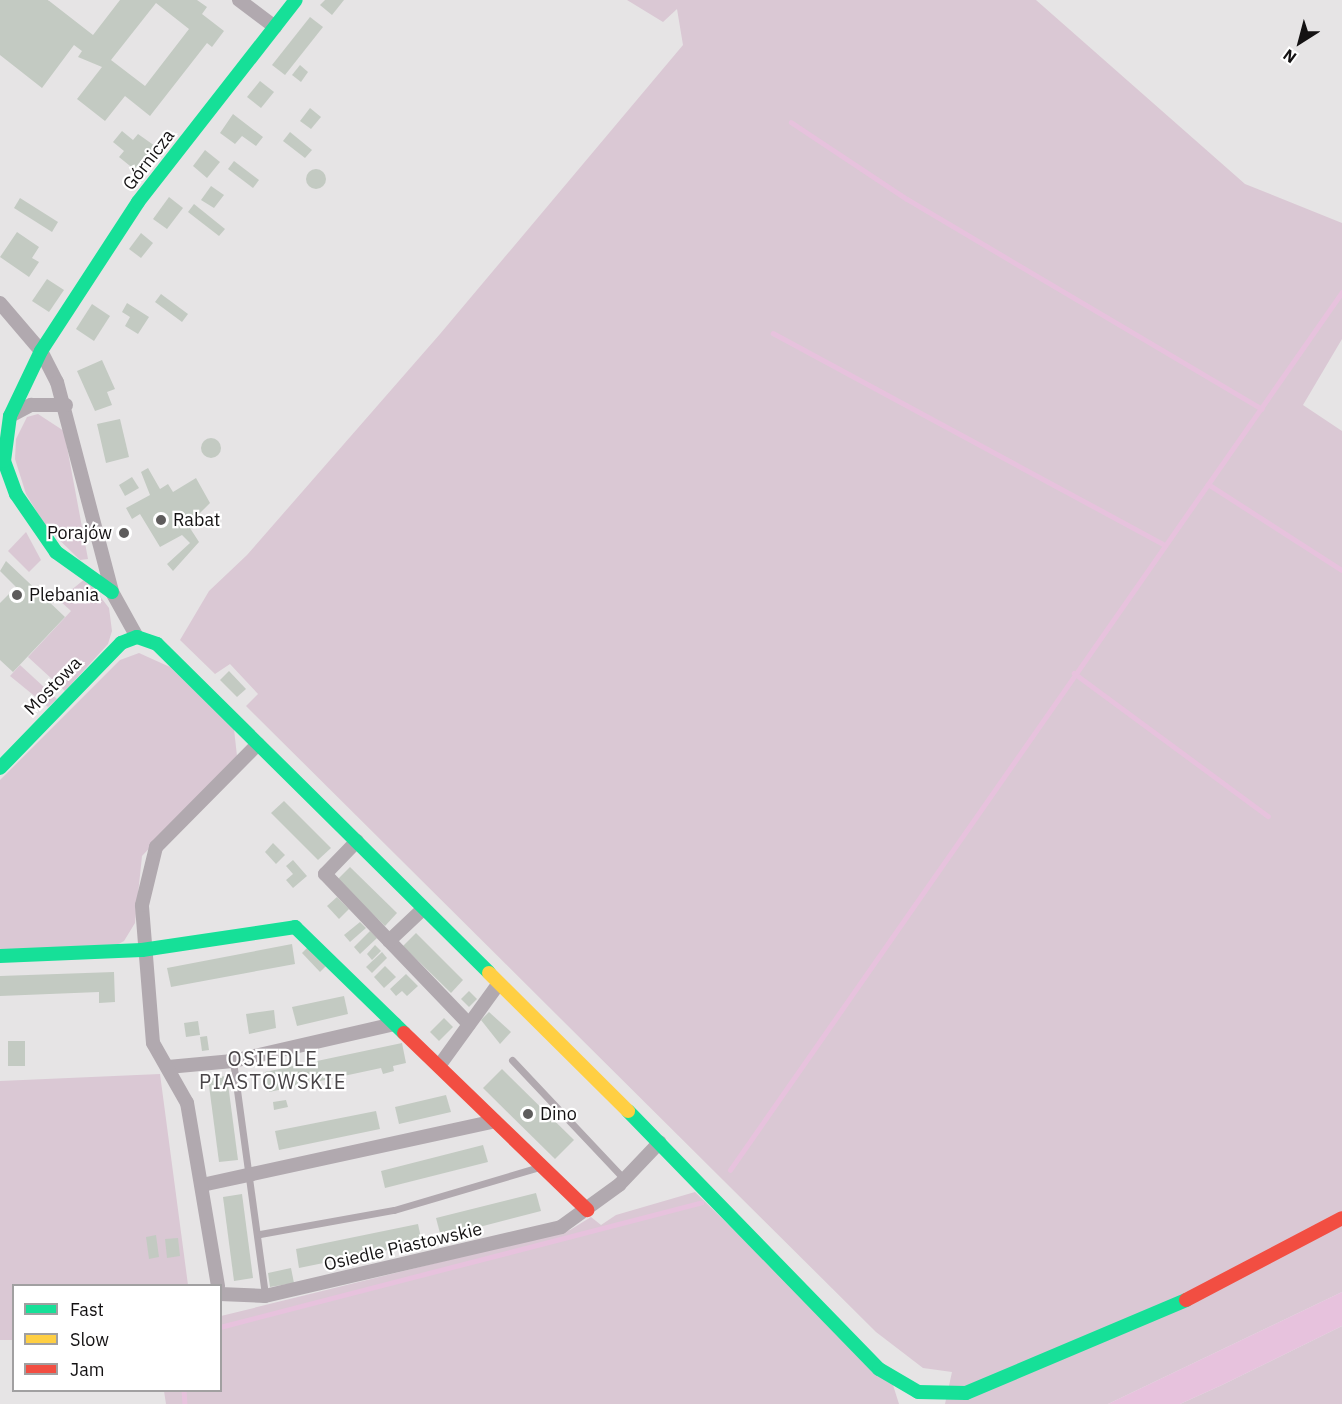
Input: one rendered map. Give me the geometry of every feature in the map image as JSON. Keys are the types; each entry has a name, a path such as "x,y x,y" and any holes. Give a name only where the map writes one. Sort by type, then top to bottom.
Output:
{"street":[{"path":"239,0 275,27"},
{"name":"Górnicza","path":"112,592 56,552 16,494 4,461 10,416 41,351 138,202 296,0"},
{"path":"0,303 41,351 66,405 112,592 137,638 172,656 423,909 660,1142 879,1369 918,1392 966,1393 1175,1305 1342,1218"},
{"path":"10,416 31,405 66,405"},
{"name":"Mostowa","path":"0,768 110,653 137,638"},
{"path":"218,1284 187,1103 153,1043 142,950 149,859 165,835 258,744"},
{"path":"357,841 325,874 469,1024"},
{"path":"389,941 423,909"},
{"path":"0,956 142,950 295,927 587,1210"},
{"path":"439,1066 499,983"},
{"path":"168,1067 233,1061 395,1024"},
{"path":"202,1185 495,1120"},
{"name":"Osiedle Piastowskie","path":"222,1294 265,1296 561,1227 587,1210 624,1179 660,1142"}],"lane":[{"path":"512,1060 624,1179"},
{"path":"233,1061 249,1176 260,1234 265,1296"},
{"path":"260,1234 394,1209 542,1166"}],"shaded area":[{"path":"627,0 1036,0 1245,184 1342,223 1342,339 1303,405 1342,431 1342,1292 1108,1404 945,1404 952,1372 923,1368 876,1332 246,706 258,694 230,664 215,674 180,640 209,591 247,555 440,334 683,45 677,9 663,22"},
{"path":"38,414 64,431 88,559 80,560 46,527 26,494 15,459 16,439 27,417"},
{"path":"26,532 41,560 29,572 8,551"},
{"path":"86,578 109,608 112,631 108,644 65,691 28,657 71,611 59,600"},
{"path":"139,653 170,667 234,729 237,756 142,856 135,923 124,941 113,947 0,950 0,780 120,660"},
{"path":"20,665 57,699 48,707 10,676"},
{"path":"160,1074 188,1284 12,1284 12,1340 0,1340 0,1081"},
{"path":"695,1192 893,1385 899,1404 166,1404 164,1392 222,1392 222,1316 570,1230 591,1217 601,1225 616,1215"},
{"path":"1342,1292 1342,1326 1222,1385 1180,1404 1108,1404"},
{"path":"1342,1326 1342,1404 1180,1404 1222,1385"}],"building":[{"path":"0,0 48,0 93,35 120,0 197,0 207,7 202,14 224,31 212,47 207,43 150,116 125,96 105,121 77,99 102,67 78,57 82,51 74,45 42,88 0,55","holes":["156,3 189,29 145,86 111,60"]},
{"path":"325,0 344,0 332,15 320,5"},
{"path":"310,17 323,27 285,75 272,65"},
{"path":"300,65 308,72 301,82 292,75"},
{"path":"260,81 274,92 261,108 247,97"},
{"path":"310,108 321,117 311,129 300,121"},
{"path":"233,114 263,137 256,146 242,136 235,144 220,133"},
{"path":"122,131 133,140 138,134 155,146 135,170 119,157 124,151 113,142"},
{"path":"290,132 312,150 305,158 283,141"},
{"path":"205,150 220,162 207,178 193,166"},
{"path":"234,161 259,180 253,188 228,169"},
{"path":"316,169 323,172 326,179 323,186 316,189 309,186 306,179 309,172"},
{"path":"211,186 224,195 214,208 201,200"},
{"path":"169,197 183,208 167,229 153,219"},
{"path":"20,198 58,222 52,232 14,208"},
{"path":"194,204 225,229 219,236 188,212"},
{"path":"17,232 39,247 32,258 39,262 29,277 0,257"},
{"path":"141,233 153,243 141,258 129,249"},
{"path":"47,279 64,290 49,312 32,301"},
{"path":"161,294 188,314 182,322 155,302"},
{"path":"127,303 149,317 138,334 125,326 130,317 122,312"},
{"path":"92,304 110,316 94,341 76,329"},
{"path":"102,360 115,389 107,392 112,405 95,411 77,371"},
{"path":"120,419 129,457 106,463 97,424"},
{"path":"211,438 218,441 221,448 218,455 211,458 204,455 201,448 204,441"},
{"path":"148,468 160,489 168,484 173,492 196,478 210,503 188,525 199,542 173,571 167,564 190,543 182,535 160,547 140,514 132,519 126,508 150,495 141,472"},
{"path":"132,477 139,488 125,496 119,485"},
{"path":"6,561 65,617 13,672 0,660 0,603 16,587 0,571"},
{"path":"229,671 246,689 237,697 220,680"},
{"path":"284,801 331,848 318,860 271,813"},
{"path":"273,843 285,855 276,864 265,852"},
{"path":"293,860 307,876 293,888 286,880 293,874 286,866"},
{"path":"350,867 397,913 385,926 337,880"},
{"path":"337,897 349,909 339,919 327,906"},
{"path":"360,922 366,928 350,942 344,935"},
{"path":"370,931 377,938 360,954 354,947"},
{"path":"416,933 463,980 451,993 403,946"},
{"path":"292,944 295,964 171,987 167,968"},
{"path":"375,945 381,951 372,960 367,954"},
{"path":"309,946 327,965 320,972 302,953"},
{"path":"382,952 387,958 372,973 366,967"},
{"path":"385,966 396,977 384,988 374,977"},
{"path":"114,972 115,1002 99,1003 99,992 0,996 0,976"},
{"path":"406,974 418,986 407,996 402,991 396,996 390,989"},
{"path":"469,991 477,999 469,1007 461,999"},
{"path":"344,996 348,1014 297,1026 292,1007"},
{"path":"274,1010 276,1028 249,1034 246,1014"},
{"path":"489,1012 511,1032 500,1044 481,1020"},
{"path":"444,1018 453,1027 439,1041 430,1032"},
{"path":"198,1021 200,1035 186,1037 184,1023"},
{"path":"207,1036 209,1050 202,1051 200,1037"},
{"path":"8,1041 25,1041 25,1066 8,1066"},
{"path":"402,1043 406,1063 393,1066 394,1071 383,1074 381,1068 269,1092 265,1072"},
{"name":"Dino","path":"502,1069 574,1140 555,1159 483,1088"},
{"path":"227,1076 238,1160 219,1162 208,1078"},
{"path":"446,1095 451,1112 399,1124 395,1107"},
{"path":"286,1100 288,1107 274,1110 273,1102"},
{"path":"376,1111 380,1129 279,1150 275,1131"},
{"path":"483,1145 488,1162 385,1188 381,1171"},
{"path":"536,1193 541,1211 441,1237 436,1218"},
{"path":"242,1194 253,1278 234,1281 223,1197"},
{"path":"418,1224 422,1243 299,1268 296,1249"},
{"path":"156,1235 159,1257 149,1259 146,1237"},
{"path":"178,1238 180,1256 167,1258 165,1239"},
{"path":"291,1268 294,1283 270,1287 268,1273"}],"waterway":[{"path":"791,122 907,199 1262,409"},
{"path":"730,1170 1342,292"},
{"path":"773,333 1165,545"},
{"path":"1208,484 1342,570"},
{"path":"1074,673 1268,816"},
{"path":"222,1326 701,1203"},
{"path":"184,1392 185,1404"}],"traffic: fast":[{"path":"112,592 56,552 16,494 4,461 10,416 41,351 138,202 296,0"},
{"path":"0,768 121,643 137,637 157,644 489,973"},
{"path":"0,956 142,950 295,927 404,1033"},
{"path":"628,1111 879,1369 918,1392 966,1393 1186,1300"}],"traffic: slow":[{"path":"489,973 628,1111"}],"traffic: jam":[{"path":"404,1033 587,1210"},
{"path":"1186,1300 1342,1218"}],"place":[{"name":"Rabat","path":"161,520"},
{"name":"Porajów","path":"124,533"},
{"name":"Plebania","path":"17,595"},
{"name":"Dino","path":"528,1114"}],"district":[{"name":"OSIEDLE PIASTOWSKIE","path":"273,1070"}]}
